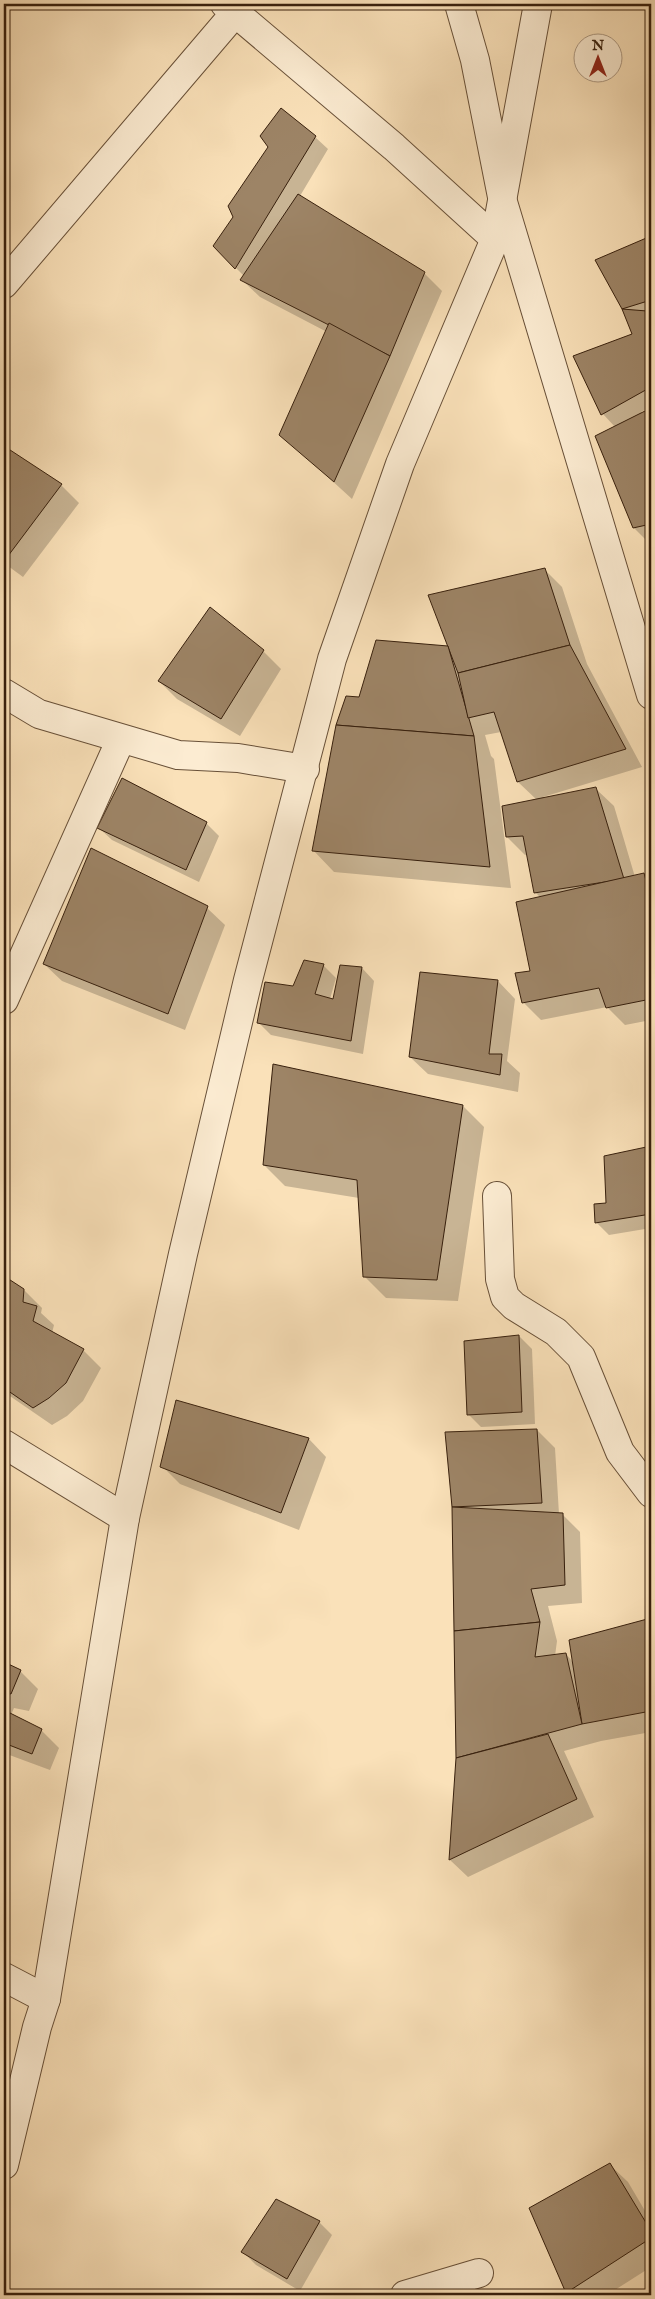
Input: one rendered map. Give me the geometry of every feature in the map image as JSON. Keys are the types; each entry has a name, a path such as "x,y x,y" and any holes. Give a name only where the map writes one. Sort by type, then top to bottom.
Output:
{"street":[{"path":"459,4 475,60 503,202 642,622 651,694"},
{"path":"4,2165 37,2027 46,1999 126,1518 184,1254 248,980 332,659 400,464 495,238 538,4"},
{"path":"4,284 230,9 394,147 495,238"},
{"path":"4,693 39,714 121,740 178,755 238,758 305,768"},
{"path":"4,1000 121,740"},
{"path":"497,1196 500,1279 505,1297 514,1306 556,1332 581,1357 620,1452 651,1493"},
{"path":"4,1444 126,1518"},
{"path":"4,1977 46,1999"},
{"path":"404,2295 479,2273"}],"building":[{"path":"281,108 316,136 235,269 213,246 233,217 228,206 268,147 260,136"},
{"path":"298,194 425,272 390,356 240,280"},
{"path":"651,236 651,300 622,309 595,260"},
{"path":"622,309 647,311 651,320 651,387 601,415 573,356 632,334"},
{"path":"329,323 390,356 334,482 279,435"},
{"path":"651,408 651,524 633,528 595,436"},
{"path":"4,446 62,484 5,560 4,559"},
{"path":"545,568 570,645 458,673 428,595"},
{"path":"210,607 264,650 221,719 158,681"},
{"path":"376,640 448,646 474,736 336,725 346,696 359,697"},
{"path":"570,645 626,749 517,782 494,712 468,718 458,673"},
{"path":"336,725 474,736 490,867 312,851"},
{"path":"122,778 207,822 186,870 97,828"},
{"path":"596,787 624,879 534,893 523,836 506,837 502,806"},
{"path":"91,848 208,906 168,1014 43,964"},
{"path":"644,873 651,900 651,999 606,1008 599,988 522,1003 515,973 530,971 516,902"},
{"path":"304,960 324,964 315,994 333,999 340,965 362,967 351,1041 257,1023 265,982 293,986"},
{"path":"420,972 498,980 489,1054 502,1054 500,1075 409,1057"},
{"path":"273,1064 463,1105 437,1280 363,1277 357,1180 263,1165"},
{"path":"651,1146 651,1214 595,1223 594,1204 606,1203 604,1156"},
{"path":"4,1276 24,1289 23,1302 37,1306 33,1321 84,1349 66,1383 49,1398 33,1408 4,1388"},
{"path":"519,1335 522,1412 467,1415 464,1341"},
{"path":"176,1400 309,1438 281,1513 160,1467"},
{"path":"537,1429 542,1503 452,1507 445,1432"},
{"path":"452,1507 563,1513 565,1585 531,1589 540,1622 454,1631"},
{"path":"651,1618 651,1711 582,1724 569,1640"},
{"path":"540,1622 535,1657 566,1653 582,1724 456,1758 454,1631"},
{"path":"4,1662 21,1670 11,1694 4,1692"},
{"path":"4,1710 42,1729 32,1754 4,1743"},
{"path":"548,1734 577,1799 449,1860 456,1758"},
{"path":"610,2163 651,2231 651,2238 566,2293 529,2208"},
{"path":"276,2199 320,2221 287,2279 241,2252"}]}
